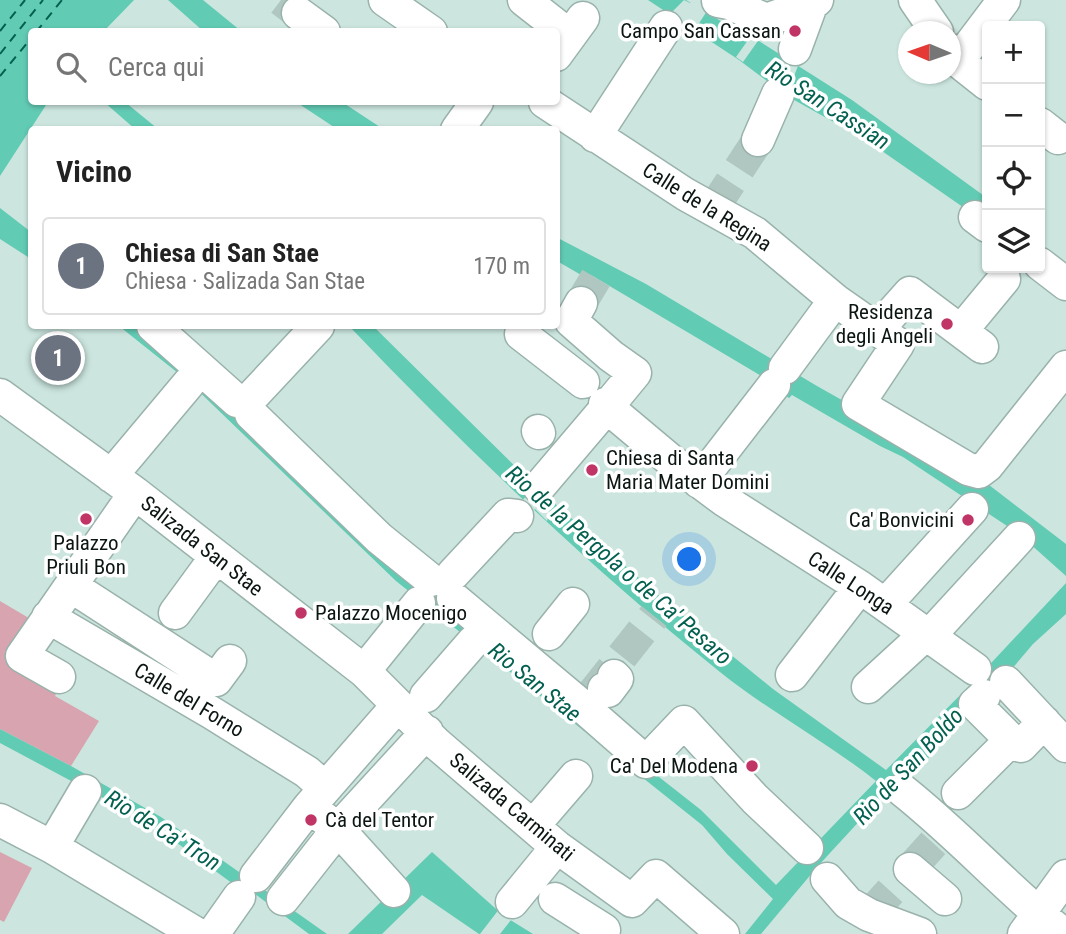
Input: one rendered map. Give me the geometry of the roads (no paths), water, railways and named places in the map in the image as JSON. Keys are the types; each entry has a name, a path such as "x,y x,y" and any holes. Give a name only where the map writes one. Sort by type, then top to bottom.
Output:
{"street":[{"path":"385,0 422,28"},
{"path":"524,0 560,28"},
{"path":"961,47 1004,0"},
{"path":"718,1 729,3 763,25 814,1"},
{"path":"795,49 814,1"},
{"path":"919,2 930,21"},
{"path":"298,13 319,28"},
{"path":"595,136 666,27"},
{"path":"961,61 982,80"},
{"path":"758,140 778,94"},
{"path":"460,126 475,105"},
{"name":"Calle de la Regina","path":"549,105 685,194 755,233 835,300 887,337"},
{"path":"1045,268 1066,284"},
{"path":"1004,279 972,339 910,293 887,337 858,404 934,451 979,472 1062,379"},
{"path":"712,491 780,376 835,300"},
{"path":"539,487 562,456 637,370 611,356 571,321 581,303"},
{"path":"156,329 245,406 379,538 439,589 535,650 596,693 646,762 684,722 755,799 807,848"},
{"path":"245,406 315,329"},
{"path":"521,334 583,382"},
{"path":"59,677 22,656 71,586 123,485 189,383"},
{"name":"Salizada San Stae","path":"0,395 123,485 415,712"},
{"name":"Calle Longa","path":"606,405 668,459 712,491 873,595 928,634 1044,722 1066,746"},
{"path":"792,675 873,595 972,509"},
{"path":"365,671 508,515 517,516"},
{"path":"868,687 928,634 1019,538"},
{"path":"175,613 216,557"},
{"path":"71,586 216,680 230,661"},
{"path":"535,650 573,604"},
{"name":"Calle del Forno","path":"48,617 307,772 317,797 338,829 356,867 394,891"},
{"path":"283,900 338,829 415,712 473,642"},
{"path":"989,682 975,704 1011,740 1021,746 1044,722"},
{"path":"213,934 317,797 415,712"},
{"name":"Salizada Carminati","path":"415,712 437,744 557,847 632,901 656,876 723,934"},
{"path":"958,793 1011,740"},
{"path":"533,826 576,776"},
{"path":"902,790 936,817 1042,928 1066,876"},
{"path":"52,847 85,791"},
{"path":"0,820 52,847 197,934"},
{"path":"557,847 532,892 604,930"},
{"path":"907,873 945,899"},
{"path":"827,879 848,903 880,925 919,934"}],"water":[{"path":"0,0 134,0 107,28 28,28 28,105 46,105 32,126 28,126 28,133 0,176"},
{"path":"168,0 203,0 237,28 200,28"},
{"name":"Rio San Cassian","path":"648,0 686,0 749,38 751,36 852,100 982,194 982,218 866,140 787,96 739,60"},
{"path":"107,105 129,105 154,126 132,126"},
{"path":"301,105 347,105 378,126 332,126"},
{"path":"0,208 28,230 28,257 0,239"},
{"path":"560,239 646,284 817,386 980,478 1066,544 1066,576 1019,534 903,457 792,395 789,398 781,393 783,390 758,374 591,275 588,279 560,263"},
{"path":"123,329 151,329 645,766 701,810 776,885 876,781 739,687 671,632 575,548 483,461 352,329 376,329 535,486 665,601 773,689 886,770 1066,583 1066,614 1033,644 1000,683 907,780 888,790 818,866 761,934 745,934 773,899 702,825 396,581 188,381"},
{"name":"Rio de Ca' Tron","path":"0,729 161,817 327,934 309,934 251,891 240,889 162,832 0,743"},
{"path":"432,852 504,916 533,934 479,934 422,895 382,934 348,934"}],"tunnel":[{"path":"281,0 298,13"},
{"path":"713,209 758,140"},
{"path":"581,303 596,278"},
{"path":"592,694 654,616"},
{"path":"912,867 948,827"},
{"path":"869,915 898,883"}],"place":[{"name":"Campo San Cassan","path":"795,31"},
{"name":"Residenza degli Angeli","path":"947,324"},
{"name":"Chiesa di San Stae","path":"58,358"},
{"name":"Chiesa di Santa Maria Mater Domini","path":"592,470"},
{"name":"Palazzo Priuli Bon","path":"86,519"},
{"name":"Ca' Bonvicini","path":"968,520"},
{"name":"Palazzo Mocenigo","path":"301,613"},
{"name":"Ca' Del Modena","path":"752,766"},
{"name":"Cà del Tentor","path":"311,820"}],"water label":[{"name":"Rio de la Pergola o de Ca' Pesaro","path":"619,565"},
{"name":"Rio San Stae","path":"535,682"},
{"name":"Rio de San Boldo","path":"908,766"}]}
